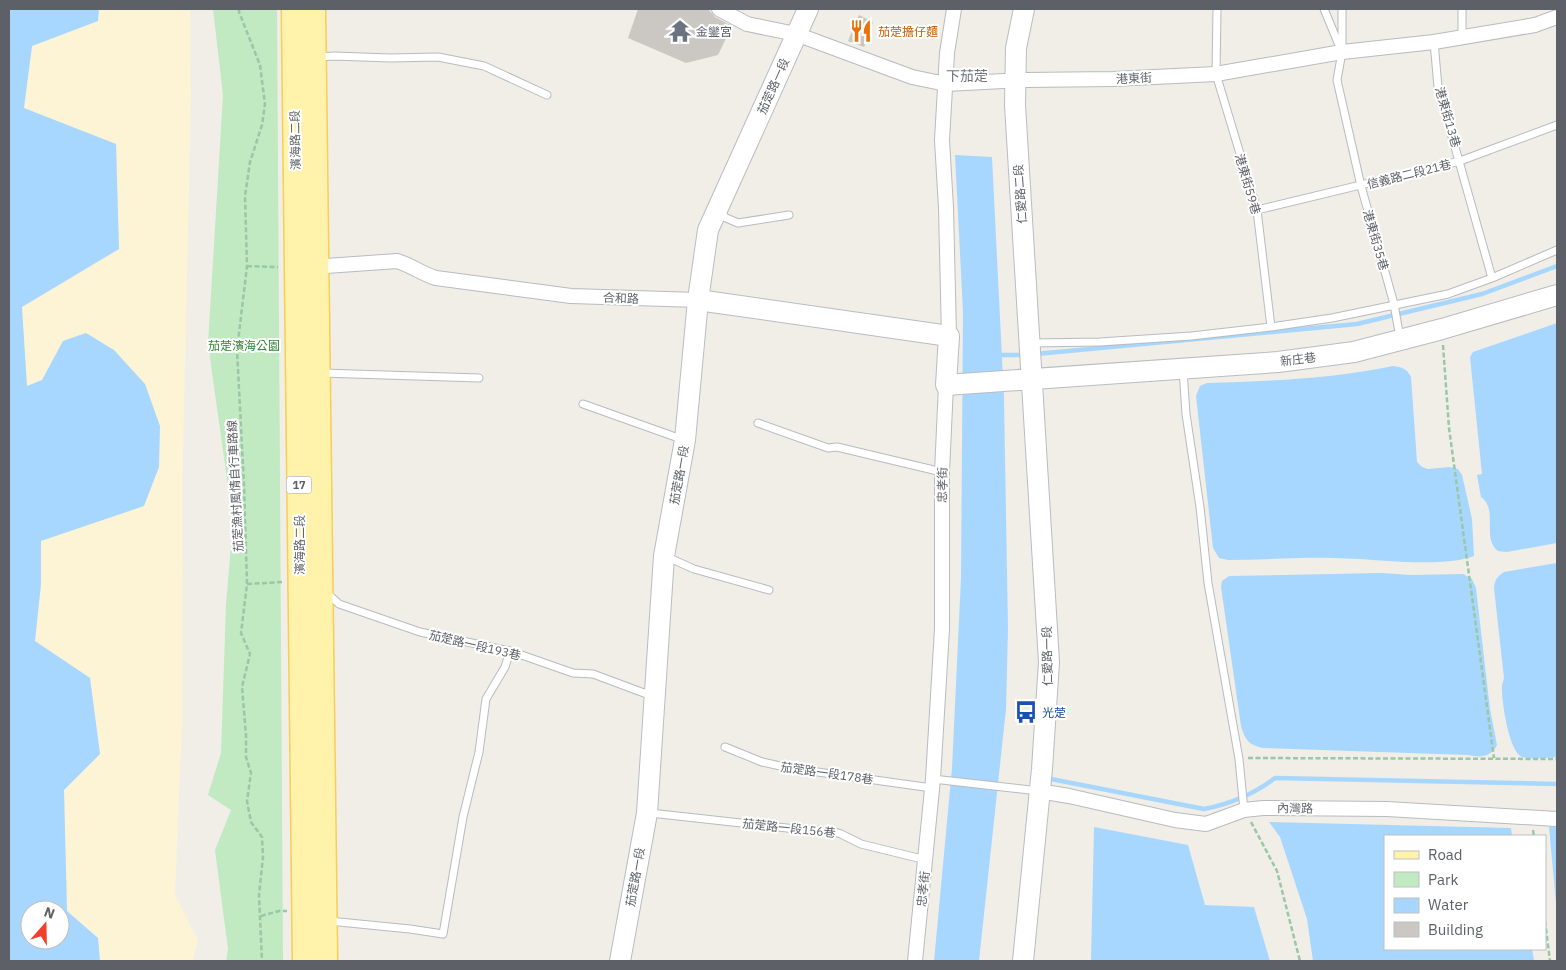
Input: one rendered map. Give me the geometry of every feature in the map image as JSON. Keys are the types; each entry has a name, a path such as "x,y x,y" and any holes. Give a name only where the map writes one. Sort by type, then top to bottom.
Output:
{"main road":[{"name":"濱海路二段","path":"293,9 307,267 319,373 308,585"},
{"name":"濱海路二段","path":"304,961 313,919 308,585 307,267 315,58 314,9"},
{"name":"濱海路二段","path":"313,919 326,961"}],"street":[{"name":"港東街","path":"719,9 747,24 796,34 912,77 946,84 1216,74 1342,52 1434,42 1535,24 1557,17"},
{"name":"茄萣路一段","path":"620,961 647,813 664,556 685,440 698,300 708,230 808,9"},
{"name":"忠孝街","path":"915,961 937,783 942,629 942,472 953,385 949,336 946,208 942,140 946,53 954,9"},
{"name":"仁愛路二段","path":"1024,9 1016,48 1015,114 1030,360"},
{"name":"合和路","path":"307,267 397,261 424,275 436,278 572,296 698,300 949,336"},
{"name":"新庄巷","path":"953,385 1002,382 1030,360 1183,367 1285,361 1354,352 1442,329 1557,295"},
{"name":"仁愛路一段","path":"1022,961 1039,791 1049,662 1030,360"},
{"name":"內灣路","path":"1039,791 1175,820 1206,824 1244,810 1264,808 1387,809 1557,819"}],"lane":[{"name":"港東街59巷","path":"1217,9 1216,74 1257,210 1271,327"},
{"path":"1324,9 1342,52"},
{"name":"港東街35巷","path":"1342,9 1342,52 1337,80 1361,186 1394,304 1401,340"},
{"path":"1462,9 1462,37"},
{"name":"港東街13巷","path":"1434,42 1438,87 1492,278"},
{"path":"315,58 334,56 438,57 484,66 547,95"},
{"name":"信義路二段21巷","path":"1257,210 1460,161 1557,125"},
{"path":"720,204 724,217 738,223 789,216"},
{"path":"1030,360 1100,342 1191,336 1271,327 1332,318 1448,294 1492,278 1557,250"},
{"path":"1183,367 1186,414 1200,507 1208,583 1239,759 1244,810"},
{"path":"319,373 479,378"},
{"path":"583,404 685,440"},
{"path":"758,423 828,448 837,447 942,472"},
{"path":"664,556 694,569 769,590"},
{"name":"茄萣路一段193巷","path":"308,585 339,604 420,632 510,651 574,673 593,674 655,697"},
{"path":"313,919 443,934 463,817 479,752 486,700 505,667 510,651"},
{"name":"茄萣路一段178巷","path":"725,747 762,762 789,768 1039,791"},
{"name":"茄萣路一段156巷","path":"647,813 832,831 861,844 926,860"}],"path":[{"name":"茄萣漁村風情自行車路線","path":"240,9 239,12 260,65 265,104 262,125 250,162 245,196 247,266 237,350 247,584 241,633 250,654 242,687 246,758 251,773 247,800 251,822 262,837 263,857 259,896 262,961"},
{"path":"247,266 307,267"},
{"path":"1442,329 1449,428 1494,758"},
{"path":"247,584 308,585"},
{"path":"1239,759 1557,759"},
{"path":"1244,810 1277,871 1300,961"},
{"path":"260,916 279,911 313,919"},
{"path":"1546,930 1550,961"}],"green space":[{"name":"茄萣濱海公園","path":"213,9 277,9 283,961 226,961 228,949 215,850 231,810 208,795 221,753 226,605 233,521 208,344 223,95"}],"sand":[{"path":"99,9 190,9 191,97 183,455 182,724 175,895 198,940 193,961 100,961 98,938 70,914 70,900 67,900 64,790 100,754 90,678 35,641 41,584 41,540 144,506 63,341 42,380 27,386 21,307 119,249 116,144 23,108 32,46 98,21"}],"water":[{"path":"9,9 99,9 98,21 32,46 24,108 116,144 119,249 22,307 27,386 42,380 63,341 86,333 114,350 145,384 160,426 159,467 144,506 41,541 41,584 35,641 90,678 100,754 64,790 67,900 20,900 20,950 70,950 70,914 98,938 100,961 9,961"},
{"path":"955,155 992,157 1004,398 1008,628 1006,709 979,961 934,961 952,768 961,578 963,312"},
{"path":"1557,323 1557,543 1507,552 1498,551 1491,539 1489,509 1481,497 1477,475 1482,474 1470,357 1473,352"},
{"path":"1393,366 1404,369 1411,377 1417,462 1422,467 1428,469 1450,467 1458,469 1462,475 1472,519 1474,556 1443,562 1405,562 1348,558 1228,560 1219,558 1213,548 1196,396 1200,386 1207,383 1324,377"},
{"path":"1557,563 1557,757 1525,758 1517,753 1513,746 1503,705 1502,686 1504,678 1494,585 1497,578 1504,572"},
{"path":"1381,573 1411,575 1463,574 1472,579 1476,588 1490,709 1497,745 1495,749 1485,756 1477,756 1263,748 1251,743 1244,735 1241,726 1221,587 1222,581 1229,576"},
{"path":"1269,822 1511,828 1512,835 1384,835 1384,950 1532,950 1534,961 1313,961 1307,919 1280,837"},
{"path":"1094,827 1188,845 1205,905 1254,907 1270,961 1091,961"},
{"path":"1549,827 1557,827 1557,914"}],"building":[{"name":"金鑾宮","path":"638,9 708,9 715,17 732,26 718,55 686,63 628,38"},
{"name":"茄萣擔仔麵","path":"859,15 873,22 864,47 848,41"}],"waterway":[{"path":"1036,354 1357,324 1482,294 1557,266"},
{"path":"1003,355 1026,355"},
{"path":"1051,779 1204,809 1241,798 1275,778 1557,784"}],"place":[{"name":"金鑾宮","path":"680,31"},
{"name":"茄萣擔仔麵","path":"861,31"},
{"name":"光萣","path":"1026,712"}],"district":[{"name":"下茄萣","path":"967,76"}]}
